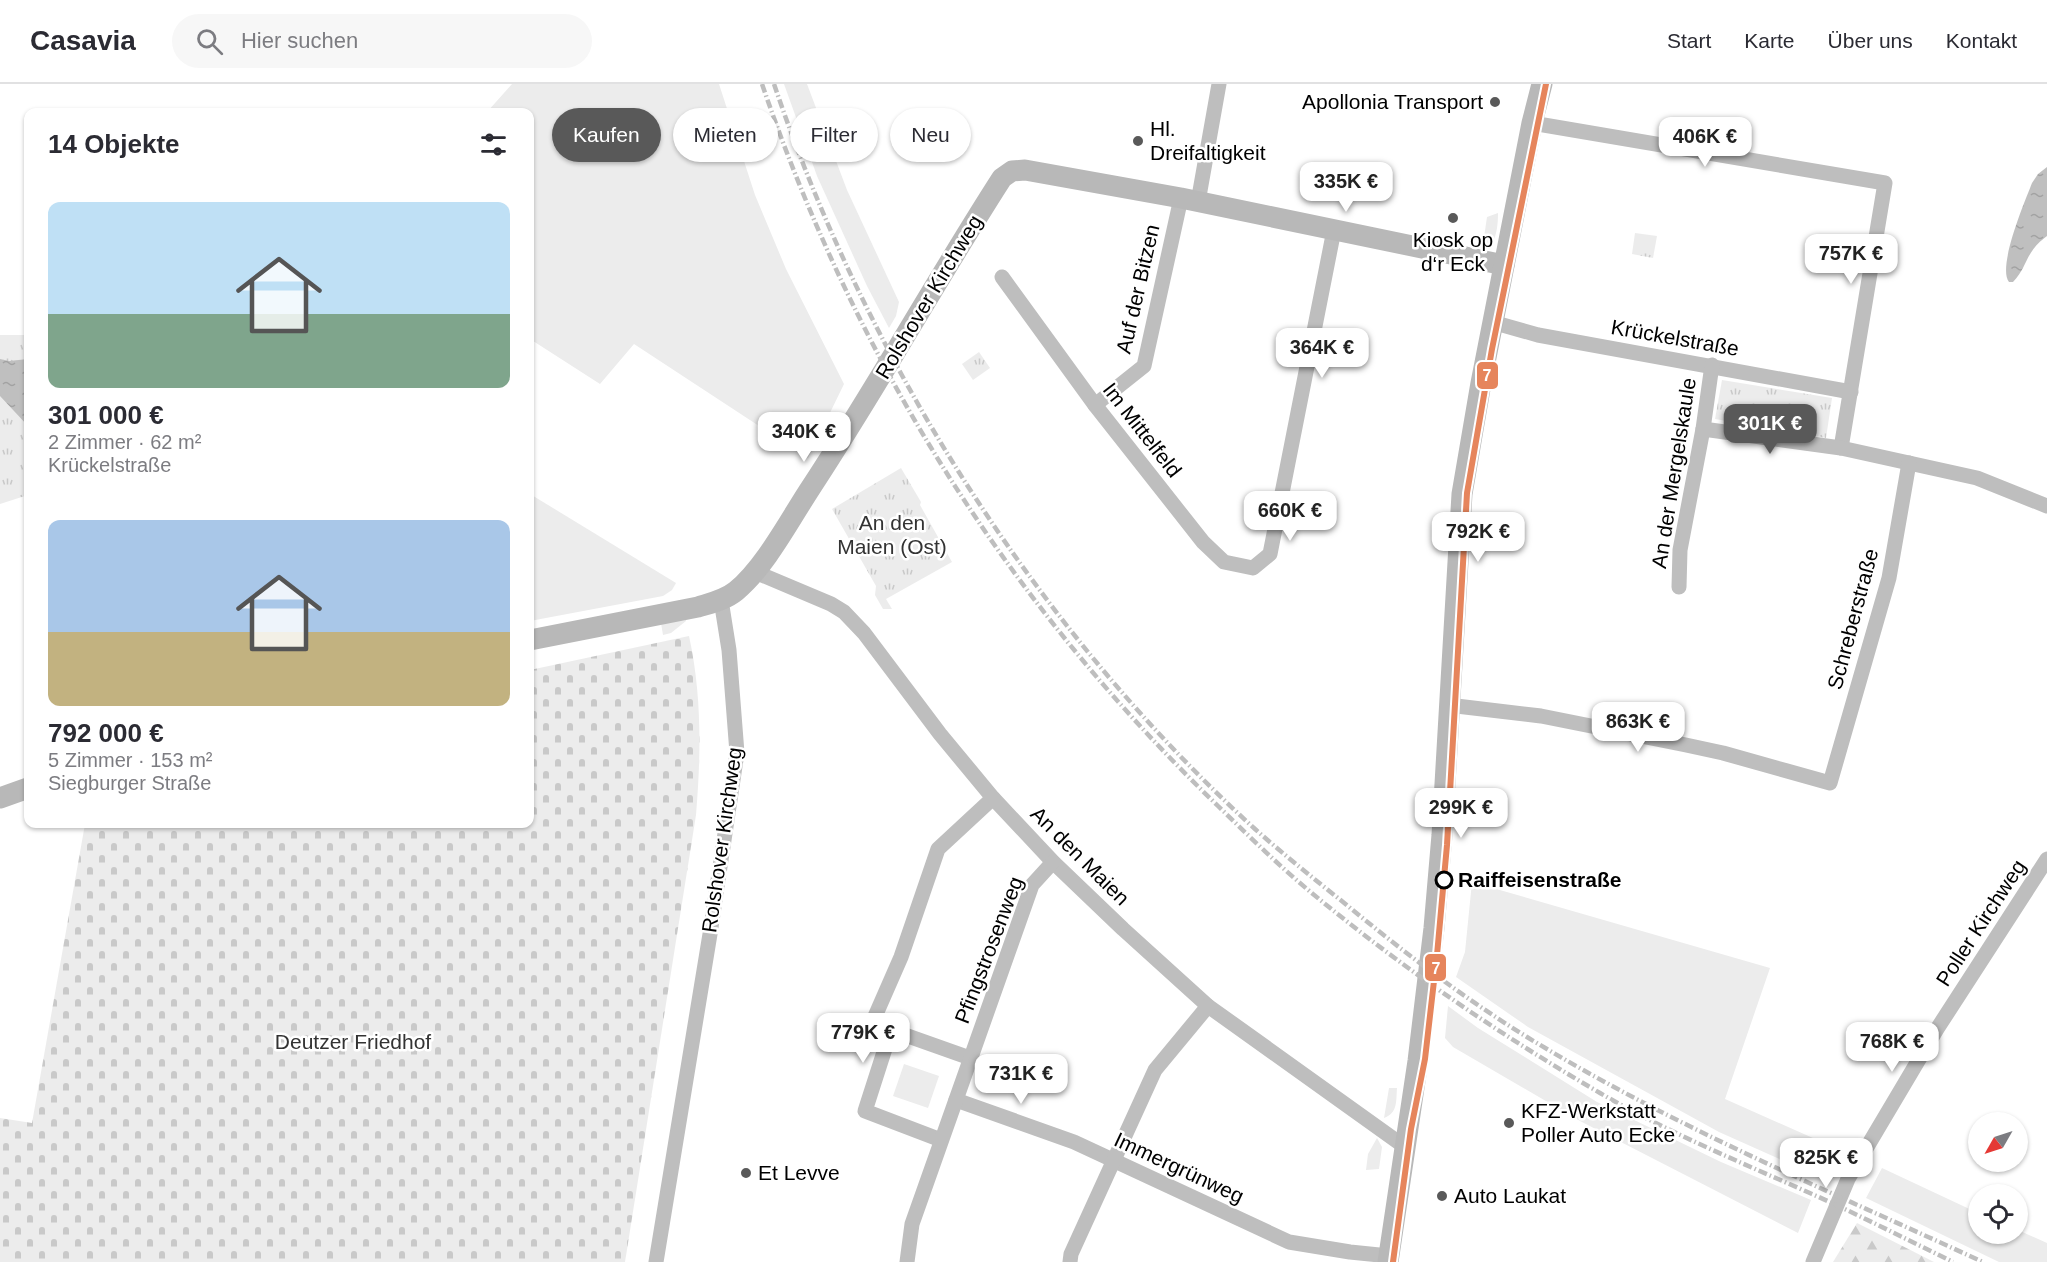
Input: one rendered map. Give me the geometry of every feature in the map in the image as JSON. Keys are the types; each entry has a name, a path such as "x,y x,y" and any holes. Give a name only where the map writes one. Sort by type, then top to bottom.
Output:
{"street":[{"name":"Auf der Bitzen","path":"1095,405 1144,366 1219,84"},
{"path":"1389,1259 1419,1061 1434,928 1444,807 1448,705 1462,494 1492,322 1542,84"},
{"path":"1532,123 1885,183 1841,448"},
{"name":"Rolshover Kirchweg","path":"656,1262 709,944 737,753 729,650 721,600 735,592 755,572 850,428 956,250 1002,178 1012,171 1025,170 1189,200"},
{"path":"1189,200 1504,265"},
{"name":"Im Mittelfeld","path":"1002,277 1095,405 1203,542 1224,562 1253,568 1270,554 1334,230"},
{"name":"Krückelstraße","path":"1492,322 1538,335 1851,392"},
{"name":"An der Mergelskaule","path":"1679,587 1680,550 1703,429 1712,365"},
{"path":"1703,429 1841,448 1977,478 2047,506"},
{"name":"Schreberstraße","path":"1448,705 1541,716 1686,745 1724,753 1830,783 1888,578 1909,464"},
{"name":"An den Maien","path":"755,572 831,604 844,612 864,633 940,734 993,798 1053,862 1208,1006 1405,1147"},
{"path":"534,639 698,607 721,600"},
{"path":"0,798 24,789"},
{"path":"970,1058 891,1030 873,1021 901,957 938,849 993,798"},
{"name":"Poller Kirchweg","path":"1813,1262 1848,1179 1937,1029 2047,859"},
{"name":"Pfingstrosenweg","path":"907,1262 912,1224 1032,885 1053,862"},
{"path":"1070,1262 1071,1254 1114,1161 1130,1120 1155,1070 1208,1006"},
{"path":"891,1030 865,1112 941,1140"},
{"name":"Immergrünweg","path":"956,1100 1074,1142 1289,1242 1389,1259"}],"green space":[{"path":"512,84 719,84 727,108 673,108 673,162 744,162 755,195 786,269 844,384 808,458 634,344 600,384 534,342 534,108 491,108"},
{"path":"784,84 807,84 816,108 793,108"},
{"path":"812,162 836,162 899,302 896,316 889,328 867,286"},
{"path":"1498,213 1497,230 1493,241 1487,249 1482,251 1487,217"},
{"path":"1635,233 1657,236 1653,258 1632,254"},
{"path":"0,335 24,335 24,496 0,504"},
{"path":"979,352 990,368 973,380 962,364"},
{"path":"1722,380 1832,398 1826,438 1715,419"},
{"name":"An den Maien (Ost)","path":"901,468 952,562 886,599 892,609 883,609 875,595 876,586 832,509"},
{"path":"534,496 676,583 672,590 663,596 534,620"},
{"path":"686,620 671,633 663,635 661,623"},
{"name":"Deutzer Friedhof","path":"689,636 693,658 699,725 696,815 625,1262 0,1262 0,1118 32,1123 84,828 534,828 534,669"},
{"path":"1472,882 1770,968 1725,1099 1840,1150 1824,1179 1719,1132 1528,1027 1456,977 1465,952"},
{"path":"1448,1006 1478,1028 1597,1102 1721,1162 1811,1200 1798,1233 1580,1121 1453,1047 1445,1038"},
{"path":"904,1064 939,1076 928,1108 893,1096"},
{"path":"1389,1088 1397,1088 1396,1102 1392,1113 1384,1118"},
{"path":"1377,1138 1382,1147 1379,1169 1366,1170 1368,1154"},
{"path":"1882,1168 1968,1208 1968,1244 2028,1244 2028,1234 2047,1243 2047,1262 1999,1262 1866,1198"},
{"path":"1857,1223 1934,1262 1833,1262"}],"water":[{"path":"2047,167 2047,236 2034,248 2018,276 2013,282 2009,282 2006,274 2007,263 2018,218 2032,183"},
{"path":"0,359 9,361 24,359 24,422 0,396"}],"railway":[{"path":"762,84 800,186 844,285 892,381 946,473 1006,561 1071,646 1142,728 1218,806 1295,879 1341,917 1449,997 1562,1070 1625,1107 1678,1134 1830,1202 1953,1262"},
{"path":"774,84 813,188 858,290 910,390 968,486 1032,579 1101,668 1176,751 1255,829 1410,955 1479,1006 1527,1037 1694,1129 1983,1262"}],"transit line":[{"name":"7","path":"1393,1262 1411,1129 1425,1059 1437,955 1447,845 1467,493 1492,349 1546,84"}],"place":[{"name":"Apollonia Transport","path":"1495,102"},
{"name":"Hl. Dreifaltigkeit","path":"1138,141"},
{"name":"Kiosk op d‘r Eck","path":"1453,218"},
{"name":"Raiffeisenstraße","path":"1444,880"},
{"name":"KFZ-Werkstatt Poller Auto Ecke","path":"1509,1123"},
{"name":"Et Levve","path":"746,1173"},
{"name":"Auto Laukat","path":"1442,1196"}]}
